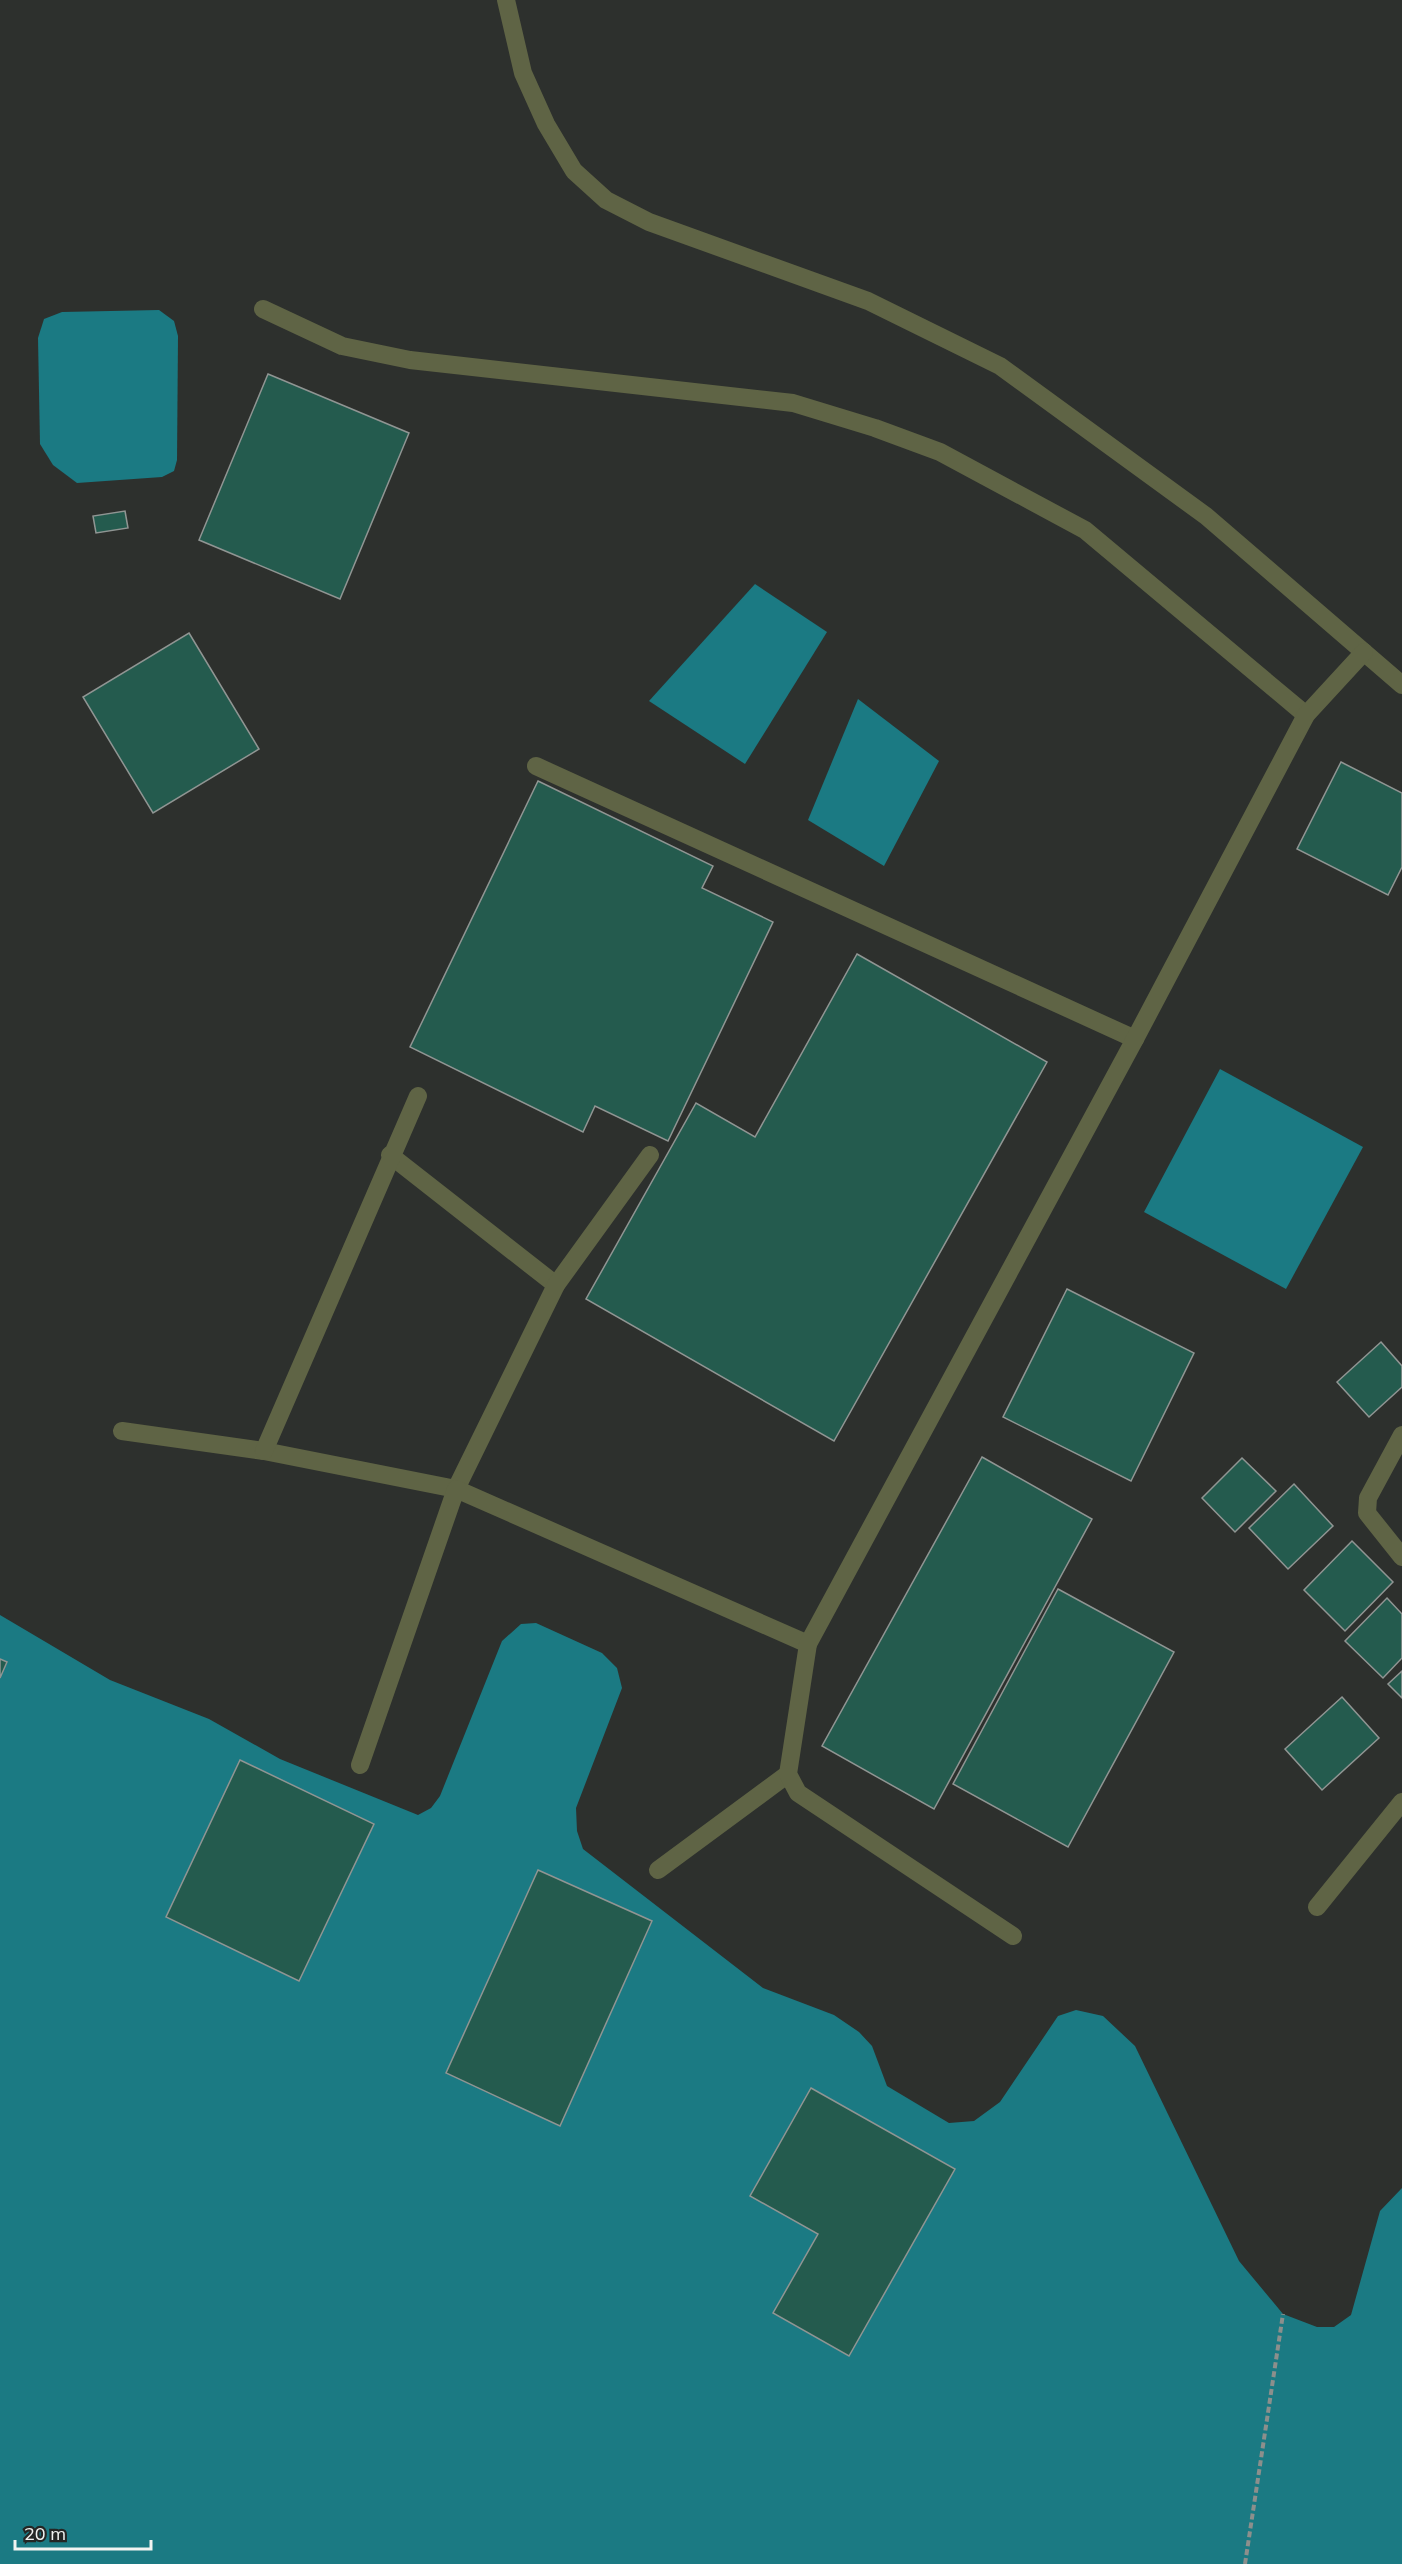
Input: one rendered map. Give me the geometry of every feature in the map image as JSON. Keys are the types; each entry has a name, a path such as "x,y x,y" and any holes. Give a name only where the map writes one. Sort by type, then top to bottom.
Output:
{"lane":[{"path":"506,0 523,73 546,124 573,171 606,200 649,222 868,301 1000,366 1206,516 1402,685"},
{"path":"263,309 342,346 410,360 793,403 875,428 940,452 1085,530 1306,715"},
{"path":"1013,1936 798,1793 789,1774 808,1644 1135,1039 1306,715 1364,652"},
{"path":"536,766 1135,1039"},
{"path":"264,1451 390,1155 418,1096"},
{"path":"390,1155 556,1285"},
{"path":"360,1765 456,1489 556,1285 650,1155"},
{"path":"122,1431 264,1451 456,1489 808,1644"},
{"path":"1402,1435 1368,1498 1367,1513 1402,1557"},
{"path":"658,1870 789,1774"},
{"path":"1317,1907 1402,1802"}],"path":[{"path":"1245,2564 1283,2314"}],"water":[{"path":"159,310 174,321 178,336 177,460 174,471 162,477 77,483 53,465 40,444 38,338 44,319 62,312"},
{"path":"755,584 827,632 745,764 649,701"},
{"path":"858,699 939,761 884,866 808,820"},
{"path":"1220,1069 1363,1147 1286,1289 1144,1212"},
{"path":"0,1615 110,1680 209,1719 280,1759 418,1815 431,1808 440,1796 502,1641 521,1624 536,1623 602,1653 617,1668 622,1688 576,1808 577,1831 583,1849 763,1988 834,2015 859,2032 872,2046 887,2086 949,2123 974,2121 1000,2102 1058,2016 1076,2010 1103,2016 1135,2046 1239,2261 1283,2314 1317,2327 1334,2327 1351,2315 1380,2211 1402,2188 1402,2564 0,2564"}],"building":[{"path":"268,374 409,433 340,599 199,540"},
{"path":"125,511 128,528 96,533 93,516"},
{"path":"189,633 259,749 153,813 83,697"},
{"path":"1341,762 1402,793 1402,867 1388,895 1297,849"},
{"path":"538,781 713,866 702,888 773,922 668,1141 595,1106 583,1132 410,1047"},
{"path":"857,954 1047,1062 834,1441 586,1299 696,1103 755,1137"},
{"path":"1067,1289 1194,1353 1131,1481 1003,1417"},
{"path":"1381,1342 1402,1366 1402,1387 1369,1417 1337,1382"},
{"path":"982,1457 1092,1519 934,1809 822,1746"},
{"path":"1242,1458 1276,1491 1235,1532 1202,1498"},
{"path":"1294,1484 1333,1526 1288,1569 1249,1528"},
{"path":"1352,1541 1393,1582 1345,1631 1304,1590"},
{"path":"1058,1589 1174,1652 1068,1847 953,1784"},
{"path":"1387,1598 1402,1614 1402,1658 1383,1678 1345,1641"},
{"path":"0,1659 7,1662 0,1678"},
{"path":"1402,1671 1402,1698 1388,1684"},
{"path":"1342,1697 1379,1738 1322,1790 1285,1749"},
{"path":"240,1760 374,1824 299,1981 166,1917"},
{"path":"538,1870 652,1921 560,2126 446,2073"},
{"path":"811,2088 955,2169 849,2356 773,2313 818,2234 750,2196"}]}
